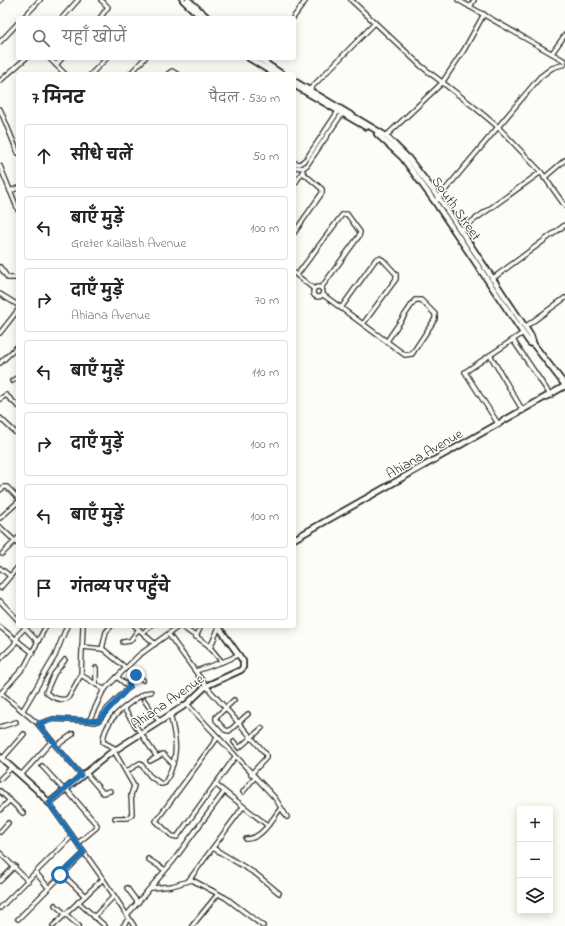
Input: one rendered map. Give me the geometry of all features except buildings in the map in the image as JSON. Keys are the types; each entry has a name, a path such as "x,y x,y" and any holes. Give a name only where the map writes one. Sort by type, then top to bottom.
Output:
{"street":[{"path":"25,16 40,0"},
{"path":"64,16 78,0"},
{"path":"101,0 108,7 101,16"},
{"path":"183,0 200,16"},
{"path":"188,0 206,16"},
{"path":"294,16 306,0"},
{"path":"350,0 421,66 498,127 541,172 565,205"},
{"path":"458,0 565,61"},
{"path":"470,7 474,0"},
{"path":"386,136 442,83 464,50 484,14"},
{"path":"309,90 375,23"},
{"path":"0,42 16,25"},
{"path":"552,53 565,35"},
{"path":"0,77 23,60"},
{"path":"51,60 63,72"},
{"path":"56,65 60,60"},
{"path":"92,72 105,60"},
{"path":"132,72 143,60"},
{"path":"263,62 273,72"},
{"path":"263,62 279,72"},
{"path":"437,200 540,77 552,68 565,64"},
{"name":"South Street","path":"296,82 341,111 386,136 408,158 460,230 525,327 534,345 565,386"},
{"path":"296,86 375,132 395,149 437,200 523,333 530,343 534,345"},
{"path":"0,109 16,148"},
{"path":"296,182 303,173 303,168 341,111"},
{"path":"296,163 300,164 307,158 324,136"},
{"path":"544,178 565,160"},
{"path":"0,166 16,205"},
{"path":"296,168 303,168"},
{"path":"460,230 541,172"},
{"path":"296,230 322,193 322,190 303,173"},
{"path":"10,191 16,189"},
{"path":"296,273 342,215 347,214 360,232 359,236 321,288 322,294 404,355 410,355 435,319 435,314 421,300 415,300 387,341"},
{"path":"492,279 565,225"},
{"path":"341,308 376,258 383,260 396,274 396,279 364,324"},
{"path":"0,267 8,278 16,278"},
{"path":"296,275 314,289 316,296 322,294"},
{"path":"314,289 318,287 321,288"},
{"path":"0,294 16,304"},
{"path":"525,327 565,298"},
{"path":"0,333 16,313"},
{"path":"499,425 465,374 466,370 523,333"},
{"path":"513,340 551,396"},
{"path":"0,363 16,348"},
{"path":"490,355 523,411"},
{"path":"12,381 16,378"},
{"name":"Ahiana Avenue","path":"296,538 429,462 551,396 565,386"},
{"path":"0,399 6,395 16,404"},
{"path":"0,418 16,433"},
{"path":"0,490 7,487 16,496"},
{"path":"0,518 16,504"},
{"path":"0,528 16,540"},
{"path":"2,554 16,542"},
{"path":"0,568 10,576"},
{"path":"0,588 16,569"},
{"path":"0,601 16,618"},
{"path":"0,628 33,653"},
{"path":"0,659 16,641 24,628"},
{"path":"26,628 38,642"},
{"path":"45,628 33,653 18,676 1,694 23,710 38,724 51,742 103,793 110,791"},
{"path":"23,710 55,656 66,628"},
{"path":"37,687 54,698 66,700 81,675 83,628"},
{"path":"102,649 106,632 109,628"},
{"path":"124,642 130,641 137,628 155,644"},
{"path":"143,633 148,628"},
{"path":"89,721 95,705 104,690 138,656 177,628"},
{"path":"182,628 210,648 222,662"},
{"path":"196,637 200,628"},
{"path":"210,648 219,628"},
{"path":"196,671 239,654 220,628"},
{"path":"168,635 206,686 267,757 251,774"},
{"path":"82,647 102,649 126,668"},
{"path":"0,651 5,654"},
{"name":"Ahiana Avenue","path":"49,803 83,774 115,750 159,720 187,704 206,686 241,670 243,664 239,654"},
{"path":"46,692 54,674 65,660"},
{"path":"96,668 96,684"},
{"path":"81,675 104,690"},
{"path":"38,724 54,719 95,722 99,720 120,695 130,686 128,684 137,675 143,680"},
{"path":"117,677 128,684"},
{"path":"115,818 128,818 133,813 131,795 134,786 115,750 104,744 103,739 113,718 145,693 151,692"},
{"path":"144,700 159,720"},
{"path":"234,700 216,717 219,724 227,731 248,714"},
{"path":"187,704 275,798 287,817"},
{"path":"124,709 157,757"},
{"path":"127,771 140,763 150,776 162,784 167,778 174,764 176,754 170,714"},
{"path":"0,727 16,722"},
{"path":"234,742 239,748 262,728"},
{"path":"24,734 1,758 21,775 49,803 103,879 134,926"},
{"path":"56,746 73,734"},
{"path":"218,738 156,821 172,836 177,837 235,757"},
{"path":"21,775 51,742"},
{"path":"150,761 164,754 174,764"},
{"path":"42,766 97,825 96,828 78,843"},
{"path":"0,779 12,767"},
{"path":"243,792 255,777"},
{"path":"215,784 267,826"},
{"path":"0,791 23,812"},
{"path":"124,926 128,917 138,903 152,888 224,792"},
{"path":"0,810 10,800"},
{"path":"152,888 172,886 189,880 243,807"},
{"path":"246,839 255,838 267,826 281,808"},
{"path":"0,832 8,823"},
{"path":"0,908 72,836"},
{"path":"213,848 256,874 279,893"},
{"path":"18,919 48,887 84,853"},
{"path":"1,856 15,866 28,880"},
{"path":"148,859 165,870"},
{"path":"0,881 15,866"},
{"path":"36,873 48,887"},
{"path":"62,874 84,896"},
{"path":"54,926 103,879"},
{"path":"189,880 218,894 263,926"},
{"path":"127,888 138,903"},
{"path":"192,926 218,894"},
{"path":"94,917 114,896"},
{"path":"78,902 105,926"},
{"path":"55,906 78,926"}],"route":[{"path":"60,875 84,853 49,803 81,775 51,742 38,724 54,719 98,721 104,712 130,686 128,684 136,675"}]}
